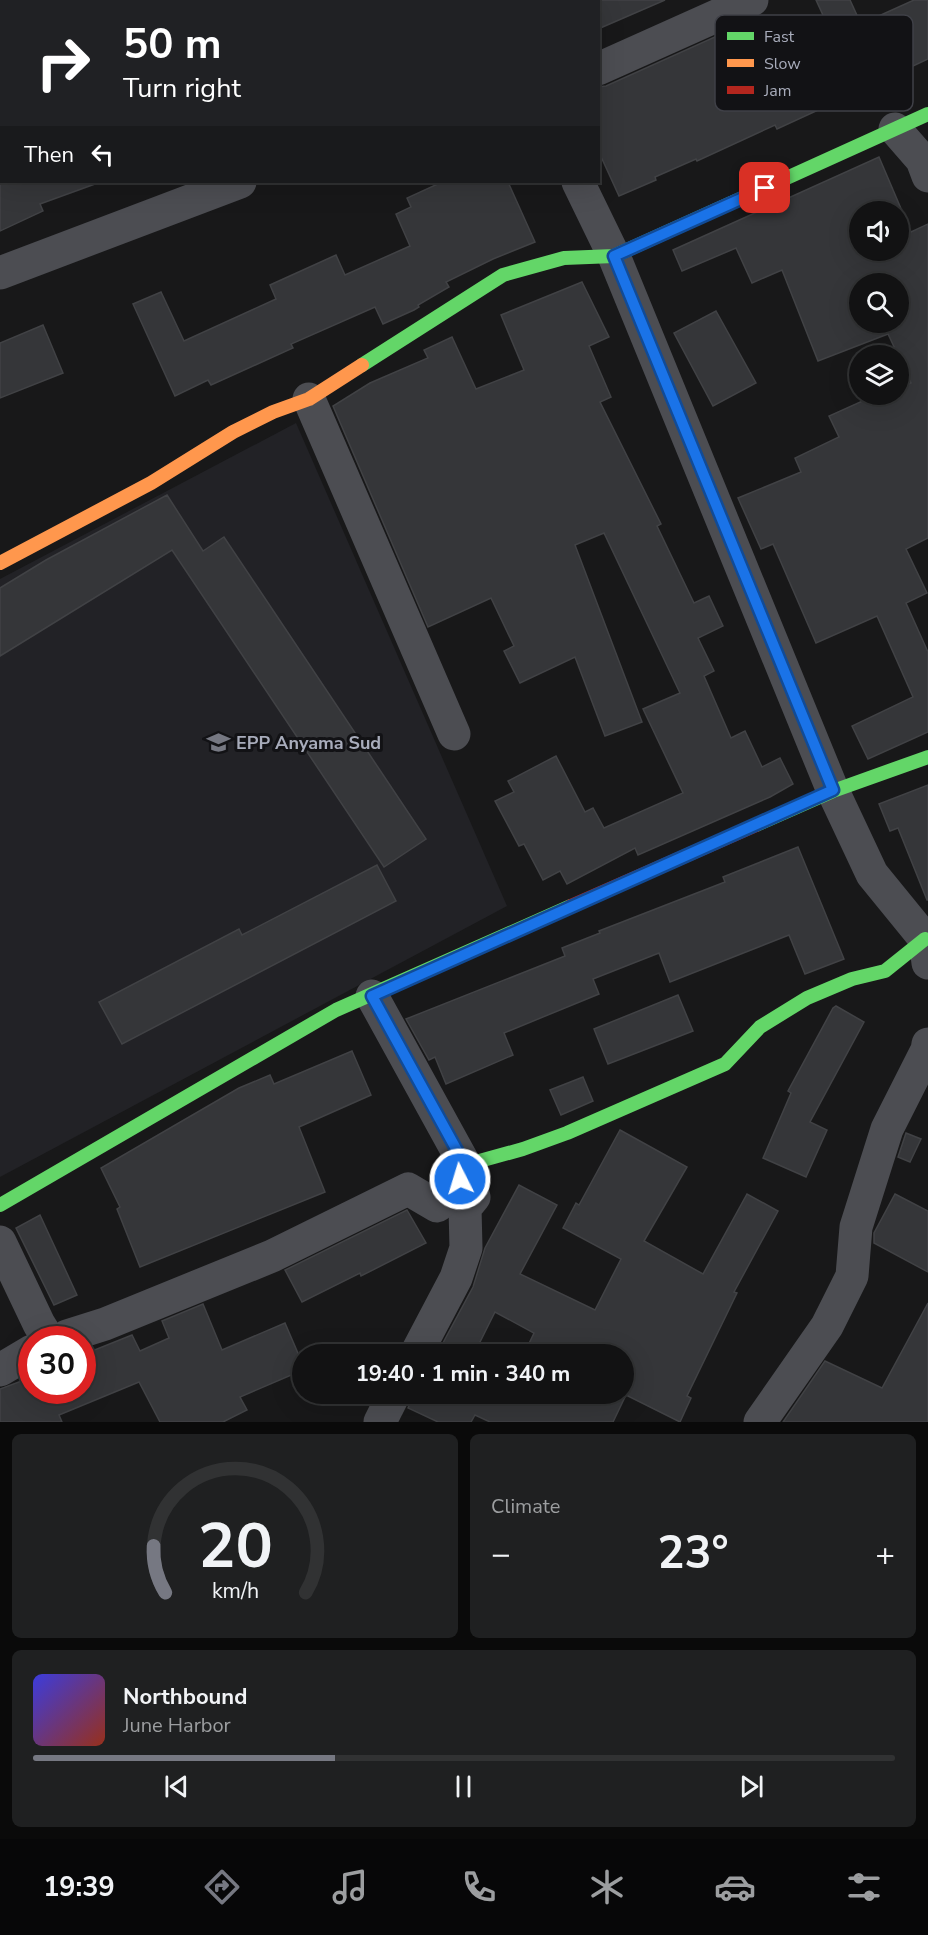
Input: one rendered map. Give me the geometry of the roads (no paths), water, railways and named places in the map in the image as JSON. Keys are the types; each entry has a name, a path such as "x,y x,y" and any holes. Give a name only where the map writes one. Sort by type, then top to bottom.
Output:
{"street":[{"path":"719,15 752,0"},
{"path":"600,68 715,17"},
{"path":"0,563 151,483 233,432 273,411 309,399 504,276 564,258 614,256 928,114"},
{"path":"895,129 922,160 928,176"},
{"path":"0,273 237,183"},
{"path":"465,1165 523,1149 567,1133 725,1064 760,1027 807,998 852,979 885,971 927,951 872,874 833,790 614,256 578,183"},
{"path":"309,399 454,734"},
{"path":"0,1205 336,1010 833,790 928,757"},
{"path":"372,996 465,1165 474,1197 465,1208 466,1248 456,1278 421,1344"},
{"path":"760,1422 827,1326 852,1276 856,1227 887,1129 928,1044"},
{"path":"96,1327 272,1256 408,1189 437,1206 455,1192 465,1165"},
{"path":"0,1242 40,1326"},
{"path":"0,1370 18,1359"},
{"path":"380,1422 389,1404"}],"place":[{"name":"EPP Anyama Sud","path":"218,743"}]}
